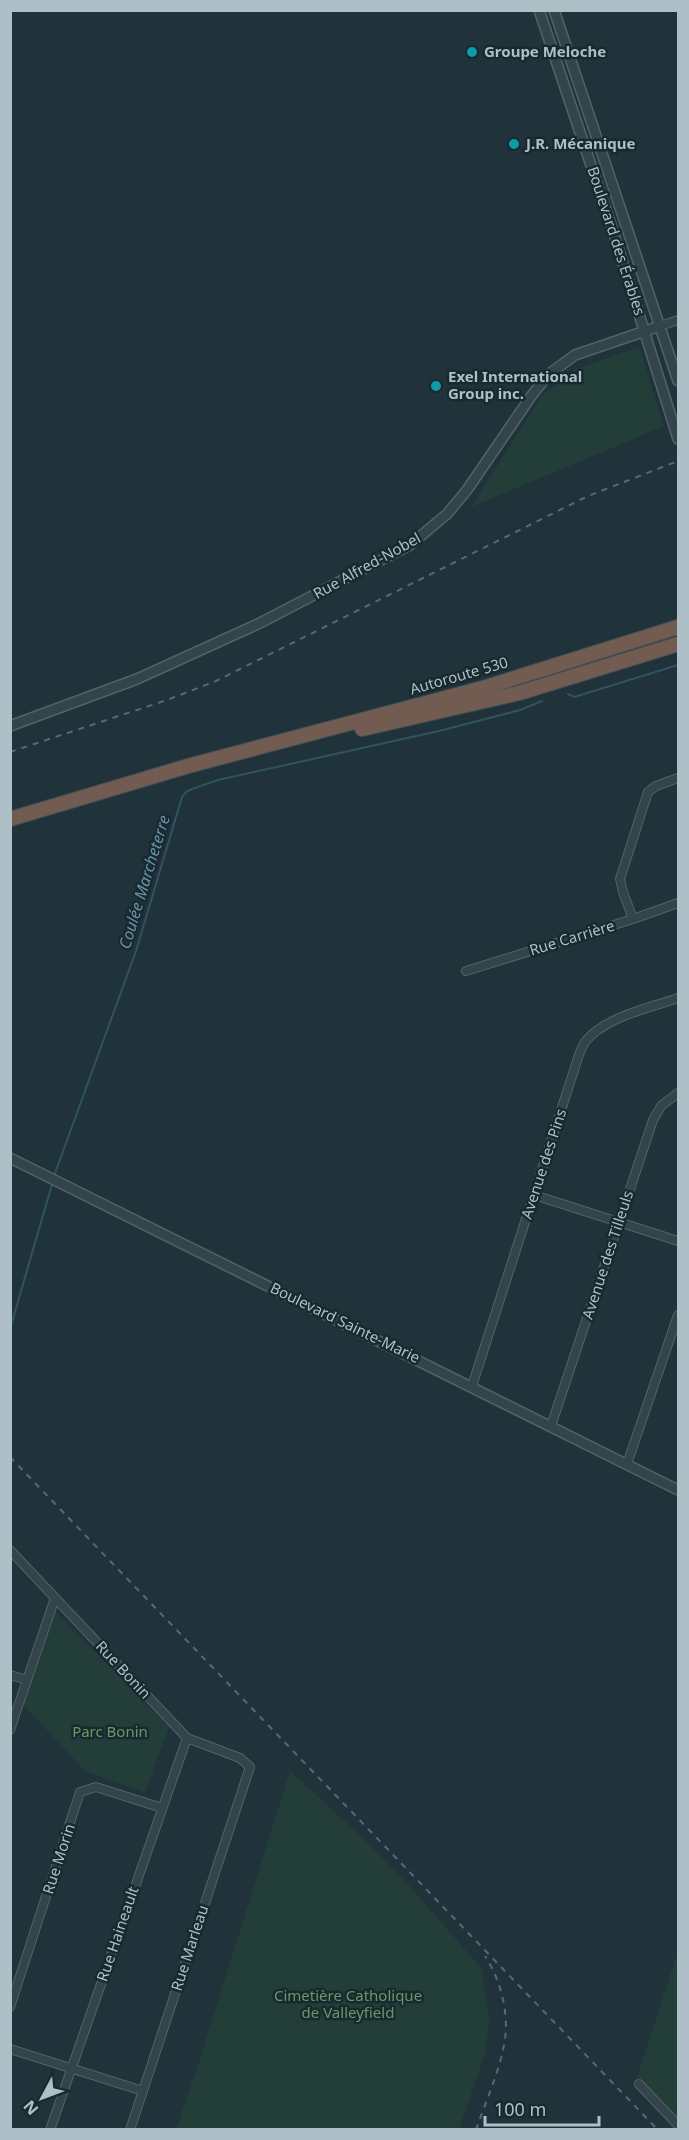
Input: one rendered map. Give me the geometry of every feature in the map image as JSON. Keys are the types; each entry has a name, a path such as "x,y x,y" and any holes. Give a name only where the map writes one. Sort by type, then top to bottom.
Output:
{"highway":[{"name":"Autoroute 530","path":"10,819 101,791 474,691 678,627"},
{"name":"Autoroute 530","path":"248,751 492,700 590,673 678,644"}],"street":[{"name":"Boulevard des Érables","path":"539,10 646,331 678,439"},
{"name":"Boulevard des Érables","path":"554,10 678,381"},
{"path":"660,326 678,320"},
{"name":"Rue Alfred-Nobel","path":"10,726 94,697 240,632 410,545 447,514 467,490 549,374 575,355 660,326"},
{"path":"633,919 621,884 625,864 648,792 656,786 678,778"},
{"name":"Rue Carrière","path":"466,971 678,903"},
{"name":"Avenue des Pins","path":"472,1386 576,1064 585,1043 605,1025 678,998"},
{"name":"Avenue des Tilleuls","path":"551,1426 653,1120 662,1106 678,1093"},
{"name":"Boulevard Sainte-Marie","path":"10,1158 678,1490"},
{"path":"534,1195 678,1241"},
{"path":"627,1464 675,1336 678,1315"},
{"name":"Rue Bonin","path":"10,1550 187,1738 240,1758 250,1767"},
{"path":"10,1730 55,1598"},
{"path":"10,1675 27,1680"},
{"name":"Rue Haineault","path":"50,2130 187,1738"},
{"name":"Rue Marleau","path":"130,2130 250,1767"},
{"name":"Rue Morin","path":"10,2007 80,1792 96,1787 162,1808"},
{"path":"10,2049 143,2091"},
{"path":"639,2084 678,2125"}],"green space":[{"path":"639,347 664,426 471,507 543,394 576,369"},
{"name":"Parc Bonin","path":"55,1611 169,1727 145,1792 86,1772 22,1703"},
{"name":"Cimetière Catholique de Valleyfield","path":"290,1771 363,1838 414,1891 482,1969 489,2022 485,2053 459,2129 176,2129"},
{"path":"678,1951 678,2129 634,2087"}],"waterway":[{"name":"Coulée Marcheterre","path":"568,694 574,697 678,665"},
{"name":"Coulée Marcheterre","path":"54,1176 136,951 182,797 186,792 218,780 439,731 520,710 542,701"},
{"name":"Coulée Marcheterre","path":"10,1329 53,1181"}],"railway":[{"path":"10,752 167,700 216,681 588,496 678,461"},
{"path":"10,1457 658,2130"},
{"path":"476,2130 499,2066 506,2034 505,2010 500,1987 485,1956"}],"place":[{"name":"Groupe Meloche","path":"472,52"},
{"name":"J.R. Mécanique","path":"514,144"},
{"name":"Exel International Group inc.","path":"436,386"}]}
